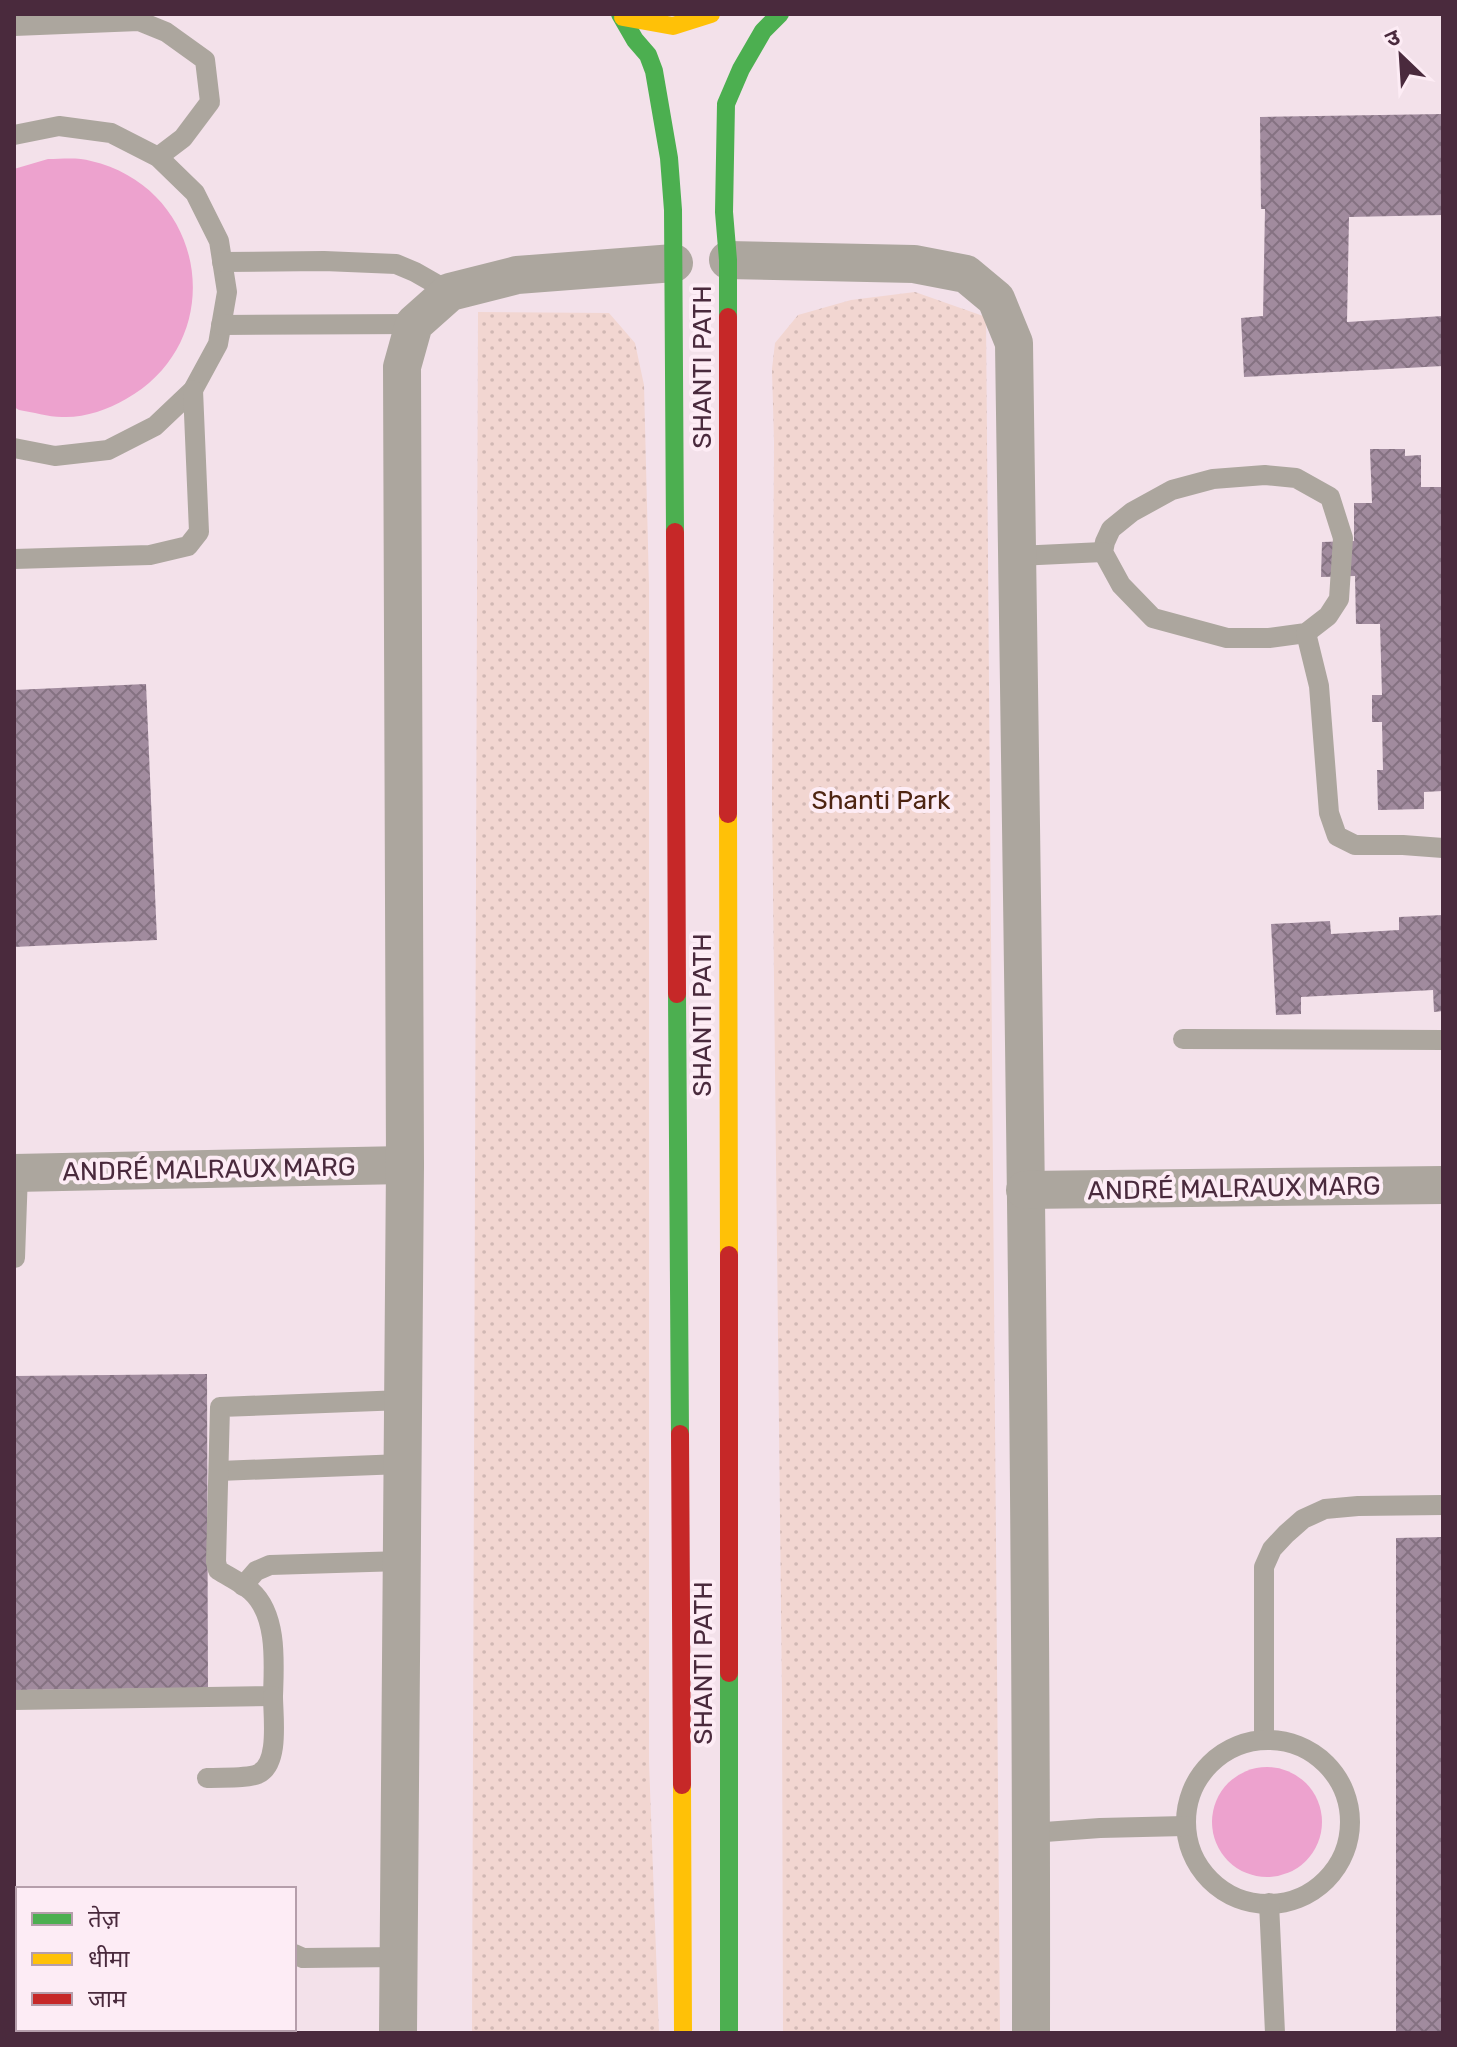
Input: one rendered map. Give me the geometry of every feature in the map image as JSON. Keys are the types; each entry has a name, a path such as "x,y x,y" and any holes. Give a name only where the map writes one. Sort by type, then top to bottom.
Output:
{"main road":[{"path":"622,16 673,26 711,14"},
{"name":"SHANTI PATH","path":"729,2033 726,104 741,69 763,31 780,14"},
{"name":"SHANTI PATH","path":"622,16 635,40 648,55 654,71 669,158 674,263 683,2033"}],"street":[{"path":"728,260 914,264 966,274 996,299 1014,343 1025,1190 1031,2033"},
{"path":"398,2033 405,1165 402,367 414,324 450,292 517,275 674,263"},
{"name":"ANDRÉ MALRAUX MARG","path":"16,1173 405,1165"},
{"name":"ANDRÉ MALRAUX MARG","path":"1025,1190 1443,1185"}],"lane":[{"path":"14,26 139,21 166,32 205,60 210,102 183,138 158,157"},
{"path":"14,135 59,126 111,133 158,157 195,193 219,241 227,292 218,344 193,390 155,426 108,450 55,456 14,448"},
{"path":"222,262 396,264 450,292"},
{"path":"221,325 414,324"},
{"path":"14,559 150,555 188,546 199,532 193,390"},
{"path":"1265,475 1296,478 1330,497 1343,538 1339,599 1328,616 1306,633 1269,638 1227,638 1153,618 1121,585 1103,552 1111,529 1132,512 1172,490 1213,479 1265,475"},
{"path":"1017,556 1103,552"},
{"path":"1306,633 1319,686 1329,813 1337,836 1355,845 1443,848"},
{"path":"1183,1039 1443,1040"},
{"path":"15,1258 16,1173"},
{"path":"207,1778 256,1775 268,1768 273,1757 274,1650 264,1607 251,1591 218,1570 216,1562 220,1407 403,1400"},
{"path":"219,1471 402,1464"},
{"path":"1264,1740 1264,1567 1272,1549 1303,1519 1325,1509 1443,1505"},
{"path":"243,1586 256,1571 270,1565 402,1561"},
{"path":"14,1700 273,1696"},
{"path":"1264,1740 1291,1742 1316,1754 1336,1774 1348,1799 1351,1827 1344,1853 1330,1877 1308,1894 1281,1903 1254,1903 1227,1894 1206,1877 1191,1853 1185,1826 1188,1800 1193,1788 1216,1758 1239,1745 1264,1740"},
{"path":"1031,1833 1185,1826"},
{"path":"1269,1903 1275,2033"},
{"path":"296,1955 303,1958 399,1957"}],"green space":[{"name":"Shanti Park","path":"915,292 986,317 1000,2033 783,2033 772,801 772,369 775,343 798,315 851,300"},
{"path":"478,312 609,313 635,343 644,385 649,586 649,1762 659,2033 472,2033"}],"shaded area":[{"path":"48,159 91,161 130,177 160,201 181,233 191,268 192,305 181,341 159,373 119,403 79,416 51,416 14,407 14,169"},
{"path":"1267,1767 1288,1771 1306,1783 1318,1801 1322,1822 1318,1843 1306,1861 1288,1873 1267,1877 1246,1873 1228,1861 1216,1843 1212,1822 1216,1801 1228,1783 1246,1771"}],"building":[{"path":"1443,114 1443,215 1349,217 1347,322 1443,316 1443,366 1244,377 1241,318 1263,316 1265,209 1261,209 1260,117"},
{"path":"1370,449 1405,449 1405,456 1421,455 1421,487 1443,487 1443,791 1424,792 1424,809 1378,810 1377,770 1383,770 1382,722 1372,722 1372,695 1382,695 1380,624 1356,624 1355,576 1321,577 1322,542 1354,541 1354,503 1372,503"},
{"path":"146,684 157,940 14,947 14,690"},
{"path":"1443,915 1443,1011 1434,1012 1433,990 1301,997 1301,1014 1276,1015 1271,924 1330,921 1331,934 1399,930 1399,917"},
{"path":"207,1374 208,1688 14,1690 14,1376"},
{"path":"1443,1537 1443,2033 1396,2033 1396,1538"},
{"path":"16,1907 16,2031 93,2033 14,2033"}],"traffic: fast":[{"path":"620,14 648,55 654,71 669,158 673,210 675,532"},
{"path":"728,317 724,212 726,104 741,69 763,31 780,14"},
{"path":"677,994 680,1434"},
{"path":"729,1673 729,2033"}],"traffic: slow":[{"path":"623,17 673,26 711,14"},
{"path":"728,814 729,1255"},
{"path":"682,1785 683,2033"}],"traffic: jam":[{"path":"728,317 728,814"},
{"path":"675,532 677,994"},
{"path":"729,1255 729,1673"},
{"path":"680,1434 682,1785"}]}
